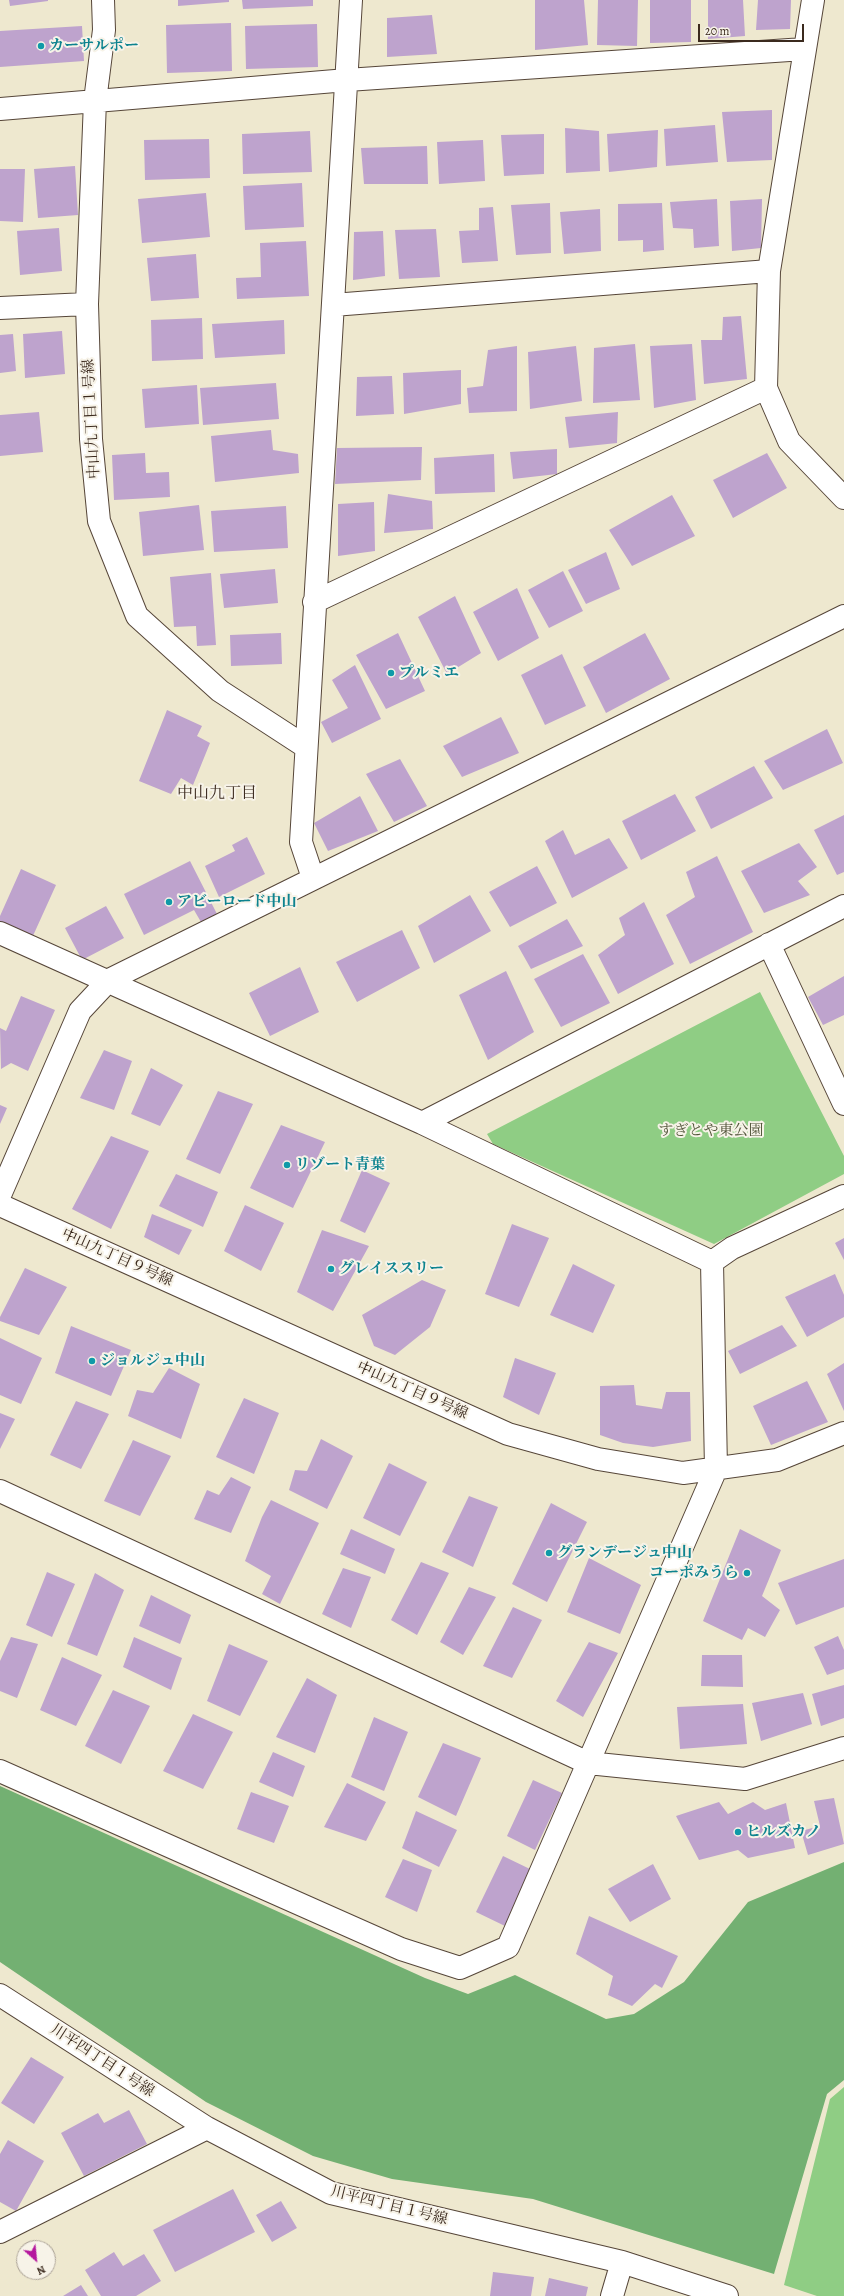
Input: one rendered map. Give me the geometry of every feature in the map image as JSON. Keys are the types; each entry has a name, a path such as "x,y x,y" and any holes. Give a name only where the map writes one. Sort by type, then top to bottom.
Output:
{"street":[{"name":"中山九丁目１号線","path":"104,0 104,30 95,101 87,304 91,439 99,521 137,616 220,690 306,747"},
{"path":"313,878 301,842 314,602 352,0"},
{"path":"813,0 768,271 766,388 789,441 844,498"},
{"path":"0,109 347,80 804,49"},
{"path":"333,305 768,271"},
{"path":"0,308 87,304"},
{"path":"314,602 766,388"},
{"path":"0,1195 80,1011 109,980 844,616"},
{"path":"422,1123 844,906"},
{"path":"0,933 109,980 422,1123 712,1262"},
{"path":"769,944 844,1104"},
{"path":"712,1262 732,1248 844,1196"},
{"name":"中山九丁目９号線","path":"0,1206 508,1434 598,1459 682,1473 777,1460 844,1433"},
{"path":"0,1771 401,1949 460,1968 508,1947 716,1469 712,1262"},
{"path":"0,1492 588,1763 746,1779 844,1748"},
{"name":"川平四丁目１号線","path":"0,1995 207,2128 331,2193 622,2262 727,2296"},
{"path":"0,2232 207,2128"},
{"path":"612,2296 622,2262"}],"green space":[{"name":"すぎとや東公園","path":"760,992 844,1156 844,1174 714,1244 493,1144 487,1134"},
{"path":"0,1786 425,1978 468,1994 515,1975 606,2019 634,2014 684,1982 748,1902 844,1862 844,2080 827,2094 774,2274 533,2199 392,2179 313,2156 206,2102 0,1962"},
{"path":"844,2087 844,2296 817,2296 784,2285 830,2099"}],"building":[{"path":"9,0 48,0 48,1 10,6"},
{"path":"178,0 229,0 229,2 178,6"},
{"path":"242,0 313,0 313,6 243,9"},
{"path":"535,0 584,0 588,45 535,50"},
{"path":"598,0 638,0 637,46 597,45"},
{"path":"650,0 691,0 691,42 650,43"},
{"path":"708,0 743,0 745,36 708,39"},
{"path":"758,0 791,0 790,29 756,30"},
{"path":"432,15 437,54 387,57 387,18"},
{"path":"231,23 232,71 167,73 166,25"},
{"path":"317,24 318,67 246,69 245,26"},
{"name":"カーサルポー","path":"82,26 84,61 0,67 0,31"},
{"path":"772,110 772,160 727,162 722,112"},
{"path":"715,125 718,162 666,166 664,129"},
{"path":"565,128 599,131 600,171 566,173"},
{"path":"658,130 657,167 609,172 607,134"},
{"path":"310,131 312,172 243,174 242,134"},
{"path":"544,134 544,174 504,176 501,135"},
{"path":"209,139 210,178 145,180 144,140"},
{"path":"483,140 485,181 439,184 437,142"},
{"path":"427,146 428,184 364,184 361,148"},
{"path":"75,166 78,215 38,218 34,169"},
{"path":"0,169 25,169 23,222 0,221"},
{"path":"302,183 304,227 245,230 243,186"},
{"path":"206,193 210,237 142,243 138,199"},
{"path":"717,199 719,246 694,248 693,229 673,228 670,202"},
{"path":"762,199 761,248 732,251 730,201"},
{"path":"550,203 551,253 516,255 511,205"},
{"path":"662,203 664,250 643,252 643,240 618,241 618,204"},
{"path":"493,207 498,261 462,263 459,231 479,230 479,208"},
{"path":"600,209 601,251 564,254 560,212"},
{"path":"59,228 62,271 20,275 17,231"},
{"path":"436,229 440,277 399,279 395,230"},
{"path":"383,231 385,276 353,280 354,232"},
{"path":"306,241 309,296 237,299 236,278 261,277 260,243"},
{"path":"196,254 199,298 151,301 147,258"},
{"path":"741,316 747,379 704,384 701,340 722,340 723,317"},
{"path":"202,318 203,359 152,361 151,320"},
{"path":"284,320 285,354 215,358 212,324"},
{"path":"62,331 65,374 25,378 23,334"},
{"path":"13,334 16,371 0,373 0,335"},
{"path":"635,344 640,400 593,403 594,348"},
{"path":"692,344 696,400 654,408 650,346"},
{"path":"517,346 517,411 469,413 467,388 483,386 488,350"},
{"path":"576,346 582,401 530,409 528,352"},
{"path":"461,370 461,404 404,414 403,373"},
{"path":"392,376 394,414 356,416 357,377"},
{"path":"276,383 279,419 203,425 200,388"},
{"path":"197,385 199,424 145,428 142,389"},
{"path":"39,412 43,452 0,456 0,415"},
{"path":"618,412 617,443 569,448 565,417"},
{"path":"271,430 273,450 298,454 299,473 215,482 211,436"},
{"path":"422,447 421,480 335,484 337,448"},
{"path":"557,449 557,474 513,479 510,452"},
{"path":"145,453 146,473 169,472 170,497 114,500 112,455"},
{"path":"767,453 787,488 733,518 713,480"},
{"path":"494,454 495,492 435,494 434,458"},
{"path":"388,494 432,501 433,529 384,533"},
{"path":"672,495 695,536 632,566 609,530"},
{"path":"374,502 375,551 338,556 338,504"},
{"path":"199,505 204,550 143,556 139,512"},
{"path":"286,506 288,548 214,552 211,511"},
{"path":"606,552 620,589 586,604 568,570"},
{"path":"275,569 278,603 224,608 220,574"},
{"path":"563,571 583,611 549,628 528,590"},
{"path":"211,573 216,645 197,646 196,626 174,627 170,577"},
{"path":"517,588 539,638 498,661 473,612"},
{"path":"455,596 481,653 447,674 418,617"},
{"path":"281,633 282,664 231,666 230,635"},
{"name":"プルミエ","path":"398,633 425,691 386,709 356,655"},
{"path":"645,633 670,679 606,713 583,667"},
{"path":"562,654 586,706 545,725 521,675"},
{"path":"355,665 381,719 332,743 321,722 348,708 332,680"},
{"path":"167,710 202,726 197,736 210,743 193,785 181,778 171,794 139,781"},
{"path":"501,717 519,753 462,777 443,746"},
{"path":"827,729 843,763 783,790 764,761"},
{"path":"400,759 427,806 394,822 366,774"},
{"path":"754,766 773,798 711,829 695,797"},
{"path":"675,794 696,831 641,860 622,821"},
{"path":"360,796 378,831 328,851 314,823"},
{"path":"844,815 844,872 837,875 814,830"},
{"path":"563,830 575,855 609,838 628,868 572,898 545,841"},
{"path":"247,837 265,874 219,897 205,866 235,851 232,845"},
{"path":"799,843 817,867 798,881 810,895 764,913 741,871"},
{"path":"717,856 753,932 690,964 666,915 695,897 686,872"},
{"name":"アビーロード中山","path":"190,861 217,914 201,922 194,910 144,935 124,894"},
{"path":"537,866 557,903 510,927 489,892"},
{"path":"21,869 56,885 32,938 0,924 0,916"},
{"path":"470,895 491,931 434,963 418,926"},
{"path":"644,902 674,964 618,994 598,955 625,935 619,918"},
{"path":"106,906 124,938 82,960 65,928"},
{"path":"567,919 583,946 531,969 518,946"},
{"path":"402,930 420,968 357,1002 336,962"},
{"path":"583,954 610,1003 561,1027 534,979"},
{"path":"300,967 319,1012 270,1036 249,993"},
{"path":"506,971 534,1032 488,1060 459,995"},
{"path":"844,976 844,1015 823,1025 808,997"},
{"path":"21,996 55,1010 28,1071 11,1063 1,1069 0,1028 6,1031"},
{"path":"104,1050 132,1061 114,1110 80,1098"},
{"path":"151,1068 183,1085 160,1126 131,1114"},
{"path":"218,1091 253,1104 220,1174 186,1159"},
{"path":"0,1105 7,1108 0,1124"},
{"name":"リゾート青葉","path":"281,1125 325,1142 293,1208 250,1188"},
{"path":"111,1136 149,1151 111,1229 72,1209"},
{"path":"362,1170 390,1183 365,1233 340,1221"},
{"path":"176,1174 218,1192 203,1227 159,1206"},
{"path":"245,1205 284,1223 261,1271 224,1251"},
{"path":"152,1214 192,1230 179,1255 144,1237"},
{"path":"512,1224 549,1238 519,1307 485,1294"},
{"name":"グレイススリー","path":"322,1230 369,1246 333,1311 297,1292"},
{"path":"844,1238 844,1260 835,1243"},
{"path":"573,1264 615,1285 593,1333 550,1315"},
{"path":"25,1268 67,1287 39,1335 0,1321 0,1317"},
{"path":"835,1274 844,1295 844,1317 807,1337 785,1297"},
{"path":"422,1280 446,1290 430,1327 395,1355 374,1346 362,1315"},
{"path":"782,1325 797,1346 740,1374 728,1351"},
{"name":"ジョルジュ中山","path":"71,1326 131,1350 111,1396 55,1373"},
{"path":"0,1338 42,1358 21,1404 0,1395"},
{"path":"515,1358 556,1373 539,1415 503,1397"},
{"path":"844,1363 844,1411 827,1374"},
{"path":"169,1368 200,1384 181,1439 128,1416 137,1390 153,1393"},
{"path":"807,1381 828,1422 771,1445 753,1406"},
{"path":"634,1385 636,1405 662,1409 666,1392 690,1392 691,1441 653,1447 623,1443 600,1435 600,1386"},
{"path":"244,1398 279,1413 254,1474 216,1457"},
{"path":"76,1401 109,1414 81,1469 50,1455"},
{"path":"0,1413 15,1419 0,1449"},
{"path":"321,1439 353,1456 327,1509 289,1490 295,1470 307,1471"},
{"path":"133,1440 171,1456 140,1516 104,1501"},
{"path":"389,1463 427,1482 400,1536 363,1518"},
{"path":"231,1477 251,1487 231,1533 194,1519 207,1490 219,1495"},
{"path":"469,1496 498,1507 473,1567 442,1552"},
{"path":"271,1500 319,1523 280,1604 262,1594 271,1576 245,1561 262,1517"},
{"name":"グランデージュ中山","path":"551,1503 587,1522 547,1602 512,1584"},
{"path":"351,1529 395,1549 385,1574 340,1554"},
{"name":"コーポみうら","path":"740,1529 781,1550 762,1596 780,1610 765,1637 748,1628 742,1640 703,1621"},
{"path":"589,1558 641,1585 620,1634 567,1612"},
{"path":"844,1559 844,1607 796,1625 778,1583"},
{"path":"421,1562 449,1573 417,1635 391,1620"},
{"path":"343,1568 371,1577 351,1628 322,1614"},
{"path":"47,1572 75,1584 52,1637 26,1625"},
{"path":"95,1573 124,1590 97,1656 67,1644"},
{"path":"469,1587 496,1597 463,1655 440,1642"},
{"path":"151,1595 191,1615 180,1644 139,1626"},
{"path":"513,1607 542,1620 512,1678 483,1666"},
{"path":"838,1636 844,1650 844,1669 827,1675 814,1647"},
{"path":"11,1637 38,1644 17,1698 0,1691 0,1661"},
{"path":"134,1637 182,1658 171,1690 123,1667"},
{"path":"589,1642 618,1653 583,1717 556,1701"},
{"path":"229,1644 268,1661 240,1716 207,1701"},
{"path":"702,1655 742,1655 743,1687 701,1686"},
{"path":"62,1657 102,1675 76,1726 40,1710"},
{"path":"307,1678 337,1695 315,1753 276,1737"},
{"path":"844,1685 844,1718 821,1726 812,1694"},
{"path":"113,1690 150,1706 121,1764 85,1746"},
{"path":"803,1693 812,1724 761,1741 752,1703"},
{"path":"743,1704 747,1744 680,1749 677,1707"},
{"path":"193,1714 233,1732 203,1789 163,1771"},
{"path":"374,1717 408,1732 384,1791 351,1777"},
{"path":"443,1743 481,1758 456,1816 418,1797"},
{"path":"273,1752 305,1766 293,1797 259,1782"},
{"path":"533,1780 562,1793 535,1850 507,1836"},
{"path":"347,1783 386,1802 366,1841 324,1827"},
{"path":"251,1792 289,1806 274,1843 237,1829"},
{"path":"834,1798 844,1844 808,1855 801,1831 820,1826 814,1801"},
{"name":"ヒルズカノ","path":"719,1802 728,1814 753,1802 765,1810 786,1803 795,1848 748,1858 738,1850 699,1860 676,1816"},
{"path":"416,1811 457,1830 439,1867 402,1848"},
{"path":"503,1856 532,1870 505,1926 476,1912"},
{"path":"403,1859 432,1870 417,1912 385,1897"},
{"path":"653,1864 671,1899 630,1922 608,1889"},
{"path":"589,1916 678,1956 662,1988 655,1984 632,2006 608,1995 613,1976 576,1954"},
{"path":"31,2057 64,2077 34,2124 1,2103"},
{"path":"129,2110 147,2144 84,2176 61,2133 98,2113 104,2123"},
{"path":"8,2140 44,2161 16,2211 0,2202 0,2154"},
{"path":"233,2189 255,2232 175,2272 153,2230"},
{"path":"281,2201 297,2228 272,2242 256,2215"},
{"path":"114,2252 123,2266 144,2254 161,2281 136,2296 101,2296 85,2270"},
{"path":"493,2272 534,2277 531,2296 490,2296"},
{"path":"549,2278 588,2287 586,2296 545,2296"},
{"path":"81,2285 88,2296 63,2296"}],"place":[{"name":"カーサルポー","path":"41,46"},
{"name":"プルミエ","path":"391,673"},
{"name":"アビーロード中山","path":"169,902"},
{"name":"リゾート青葉","path":"287,1165"},
{"name":"グレイススリー","path":"331,1269"},
{"name":"ジョルジュ中山","path":"92,1361"},
{"name":"グランデージュ中山","path":"549,1553"},
{"name":"コーポみうら","path":"747,1573"},
{"name":"ヒルズカノ","path":"738,1832"}],"district":[{"name":"中山九丁目","path":"217,794"}]}
